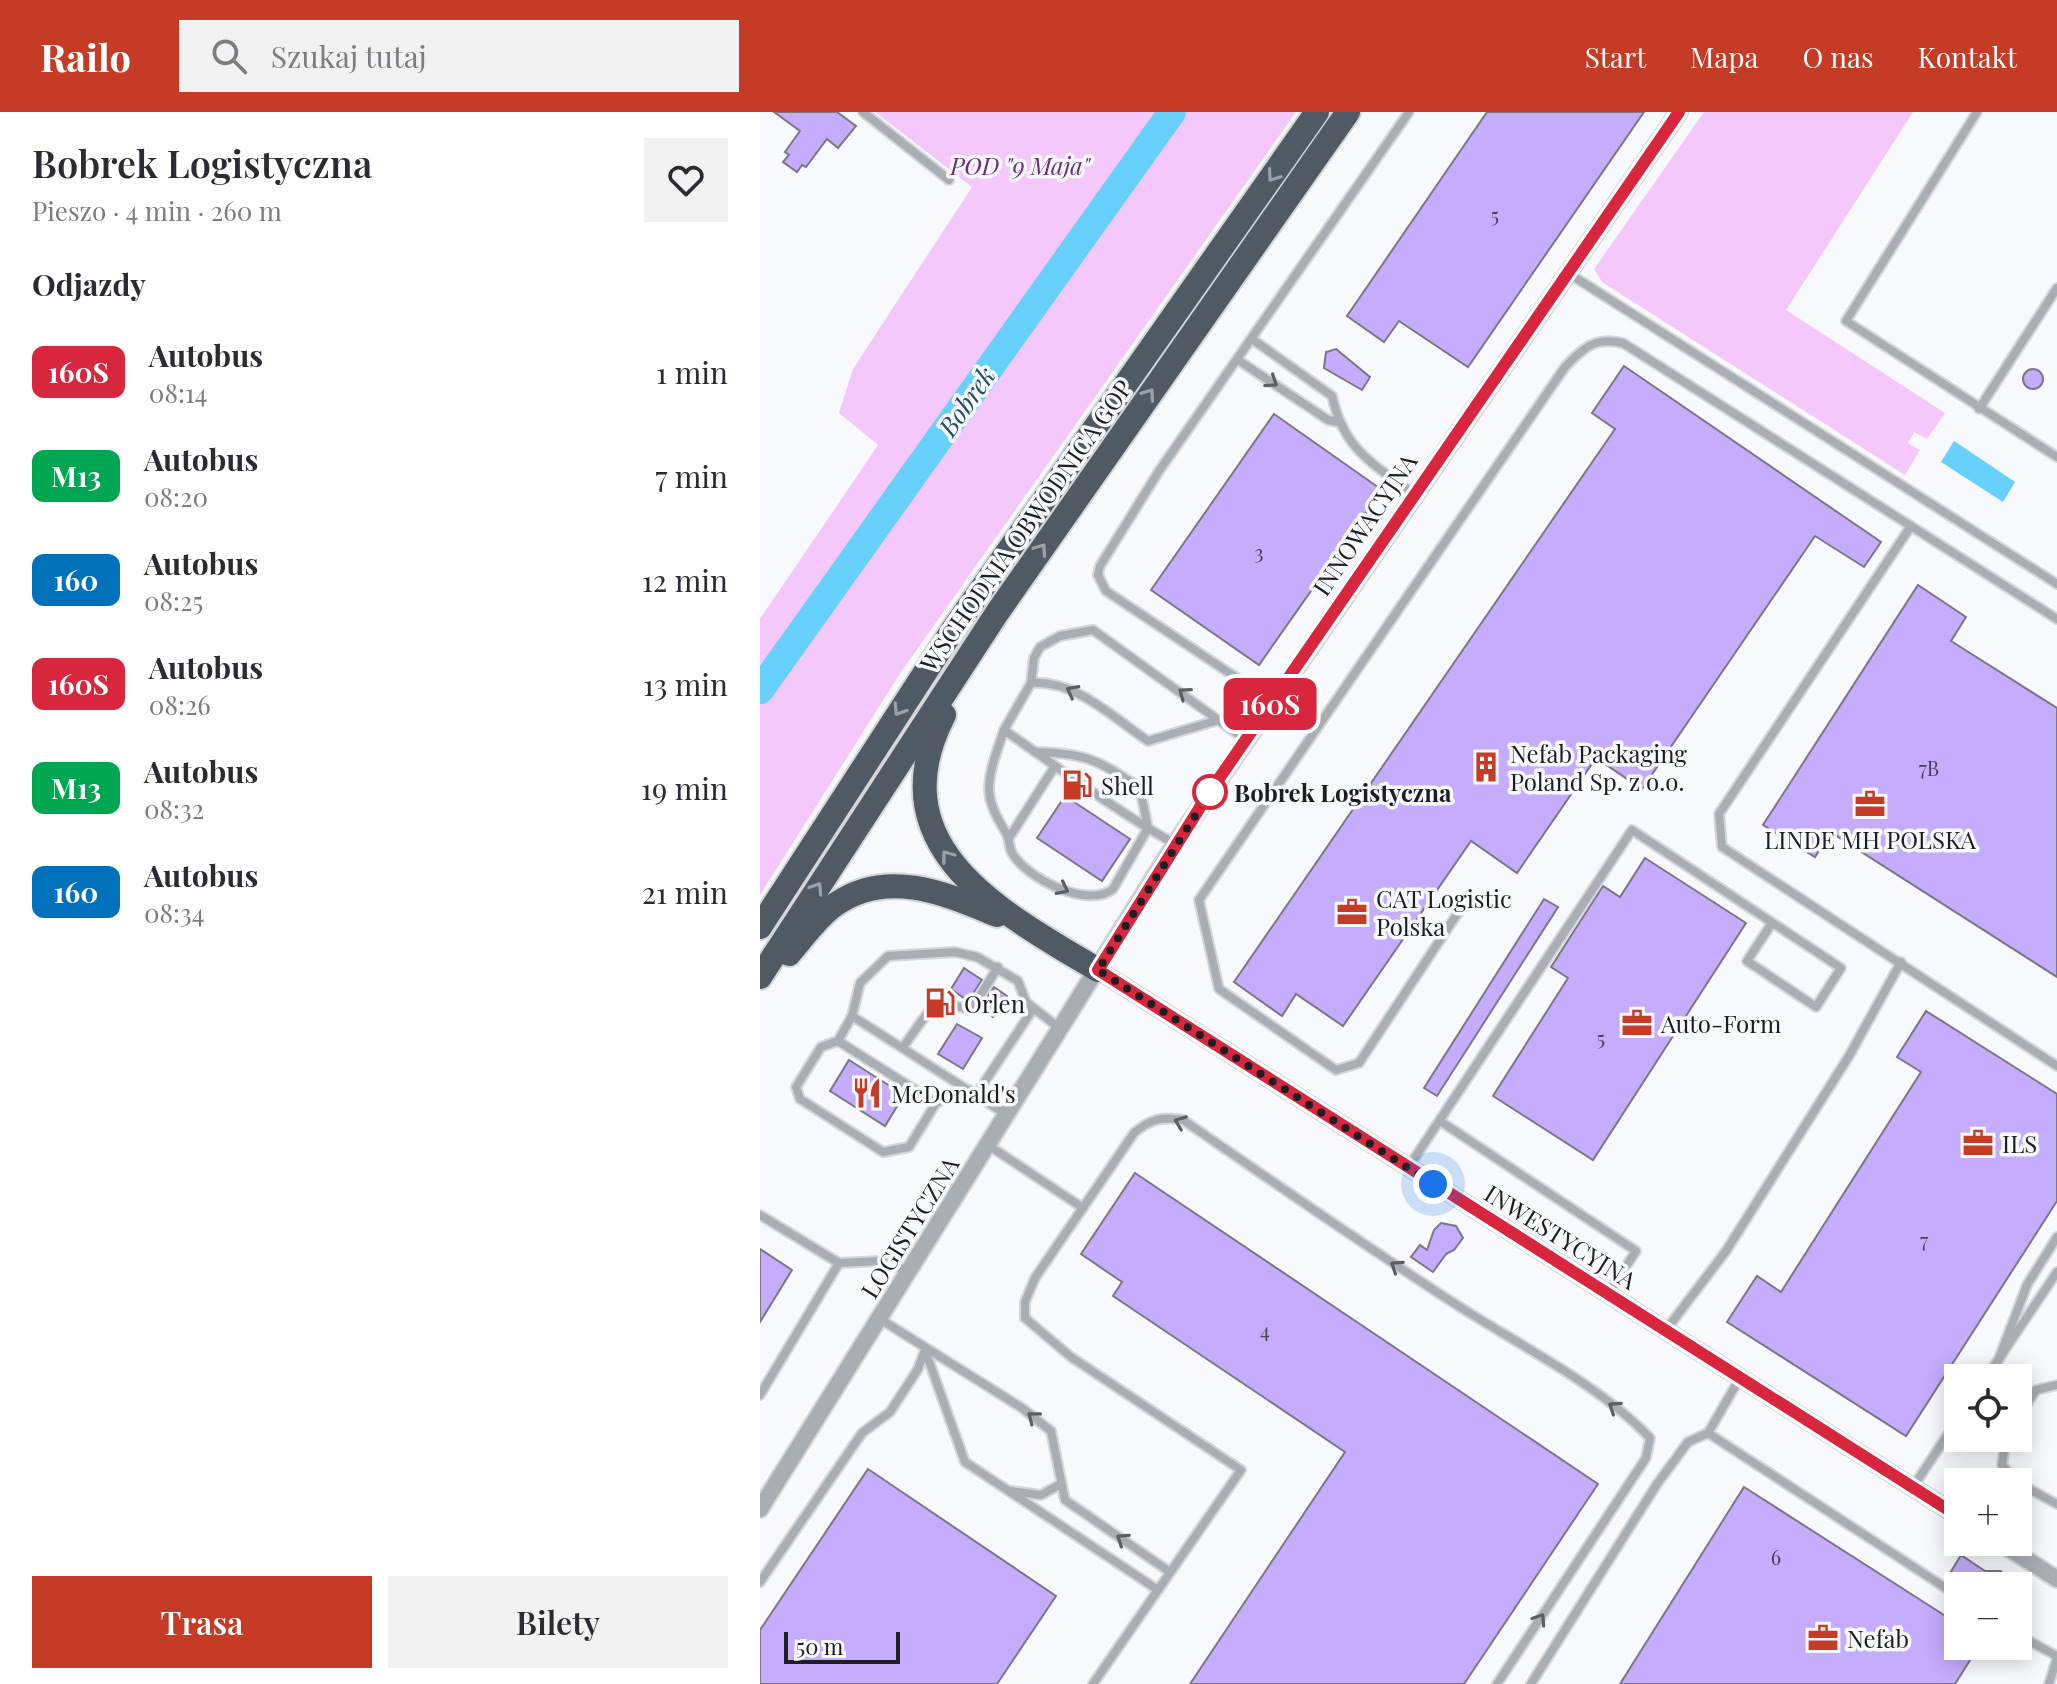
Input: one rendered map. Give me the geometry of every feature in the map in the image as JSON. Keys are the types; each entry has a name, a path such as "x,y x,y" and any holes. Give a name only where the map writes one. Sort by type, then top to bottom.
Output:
{"highway":[{"name":"WSCHODNIA OBWODNICA GOP","path":"760,927 952,631 1317,112"},
{"name":"WSCHODNIA OBWODNICA GOP","path":"760,977 997,613 1348,112"},
{"path":"997,613 931,741 923,792 935,840 964,878 1025,926 1098,970"},
{"path":"760,987 835,904 874,888 900,885 943,893 1025,926"}],"street":[{"name":"INNOWACYJNA","path":"1098,970 1175,844 1679,112"},
{"name":"LOGISTYCZNA","path":"760,1509 1098,970"},
{"name":"INWESTYCYJNA","path":"1098,970 1944,1507"},
{"path":"2021,1556 2057,1579"}],"lane":[{"path":"863,112 949,180"},
{"path":"1252,688 1106,591 1098,575 1115,539 1159,471 1409,112"},
{"path":"1977,112 1846,321 2057,457"},
{"path":"1566,272 2057,584"},
{"path":"1979,409 2057,288"},
{"path":"1252,339 1332,396 1338,422 1362,457 1414,494"},
{"path":"1469,896 1359,1063 1336,1070 1219,989 1199,900 1565,367 1587,344 1606,340 1623,343 2057,619"},
{"path":"1238,360 1328,420 1338,422"},
{"path":"1911,526 1719,814 1722,847 2057,1066"},
{"path":"1035,752 1070,753 1096,759 1140,788 1148,828 1113,889 1105,895 1085,898 1069,893 1029,870 1011,853 1009,838 994,815 989,790 992,766 1004,730 1031,683 1034,658 1040,647 1060,636 1093,630 1204,707 1215,721 1246,740"},
{"path":"1031,683 1053,682 1070,688 1148,741 1215,721"},
{"path":"1004,730 1175,844"},
{"path":"1009,838 1055,766"},
{"path":"1408,1168 1632,830 1841,968 1816,1007 1747,961 1772,923"},
{"path":"1033,1009 972,1092 936,1103 909,1147 883,1152 800,1099 796,1087 821,1047 838,1041 852,1016 860,983 888,956 955,952 998,967 1018,981 1026,1002 1033,1009 1060,1028"},
{"path":"1666,1331 1726,1251 1849,1056 1901,962"},
{"path":"903,1047 931,1008 952,1005 971,1010 998,967"},
{"path":"852,1016 1007,1115"},
{"path":"838,1041 936,1103"},
{"path":"1093,1684 1241,1470 1071,1357 1033,1328 1025,1318 1025,1302 1035,1278 1134,1133 1147,1121 1168,1117 1183,1120 1411,1276 1632,1419 1650,1438 1646,1458 1497,1684"},
{"path":"1440,1121 1636,1251 1608,1294"},
{"path":"988,1145 1083,1208"},
{"path":"760,1215 839,1263 881,1261 909,1271"},
{"path":"1998,1361 2027,1285 2057,1237"},
{"path":"760,1395 839,1263"},
{"path":"1996,1364 2057,1272"},
{"path":"880,1319 1022,1408 1051,1431 1059,1485 1065,1500 1170,1572"},
{"path":"925,1349 965,1462 1158,1590"},
{"path":"760,1582 862,1433 890,1412 918,1369 925,1349"},
{"path":"1531,1684 1657,1484 1688,1442 1708,1433 1740,1378"},
{"path":"2032,1396 2036,1390 2057,1385"},
{"path":"1708,1433 1944,1587"},
{"path":"1913,1487 1944,1440"},
{"path":"1006,1490 1041,1495 1059,1485"},
{"path":"2032,1490 2057,1504"},
{"path":"2032,1643 2057,1657 2049,1684"}],"green space":[{"name":"POD \"9 Maja\"","path":"875,112 1296,112 901,672 760,895 760,619 878,445 839,413 853,369 972,187"},
{"path":"1704,112 1913,112 1786,310 1945,413 1927,439 1914,432 1908,443 1920,450 1905,475 1602,282 1594,269"}],"water":[{"path":"1954,441 2015,482 2003,502 1941,462"}],"building":[{"path":"774,112 837,112 856,126 838,148 827,139 806,167 802,165 797,172 783,162 789,155 785,152 800,131"},
{"path":"1487,112 1644,112 1468,367 1399,321 1384,342 1347,316"},
{"path":"1336,349 1370,377 1362,390 1324,368 1326,352"},
{"path":"1624,366 1881,542 1864,567 1815,536 1642,789 1596,758 1517,873 1471,841 1343,1026 1296,994 1282,1016 1234,982 1615,429 1592,413"},
{"path":"2033,369 2040,372 2043,379 2040,386 2033,389 2026,386 2023,379 2026,372"},
{"path":"1274,414 1382,490 1259,665 1151,590"},
{"path":"1918,585 1966,617 1951,641 2057,708 2057,977 1830,832 1815,857 1763,825"},
{"path":"1065,796 1130,839 1102,881 1037,838"},
{"path":"1645,858 1746,923 1593,1160 1493,1096 1568,978 1551,967 1603,886 1620,897"},
{"path":"1544,899 1558,907 1437,1096 1424,1088"},
{"path":"964,968 982,980 968,1001 951,989"},
{"path":"994,987 1007,996 993,1017 980,1008"},
{"path":"1926,1011 2057,1094 2057,1201 1952,1364 1944,1364 1944,1377 1906,1436 1727,1322 1757,1276 1781,1292 1921,1072 1897,1057"},
{"path":"957,1024 982,1038 963,1069 938,1054"},
{"name":"McDonald's","path":"849,1060 904,1095 885,1126 830,1091"},
{"path":"1135,1173 1598,1484 1464,1684 1190,1684 1345,1452 1113,1296 1122,1282 1081,1254"},
{"path":"1441,1223 1456,1226 1463,1238 1433,1272 1411,1257 1420,1245 1427,1250 1434,1230"},
{"path":"760,1249 792,1270 760,1322"},
{"path":"868,1469 1056,1596 997,1684 760,1684 760,1630"},
{"path":"1744,1487 1944,1615 1944,1660 1970,1660 1955,1684 1620,1684"},
{"path":"1962,1556 1985,1571 2002,1572 1951,1572"}],"waterway":[{"name":"Bobrek","path":"760,690 1172,112"}],"bus line":[{"name":"160S","path":"1679,112 1549,296 1209,793 1098,970 1944,1507"}],"place":[{"name":"Nefab Packaging Poland Sp. z o.o.","path":"1486,767"},
{"name":"Shell","path":"1077,785"},
{"name":"Bobrek Logistyczna","path":"1210,792"},
{"name":"LINDE MH POLSKA","path":"1870,804"},
{"name":"CAT Logistic Polska","path":"1352,912"},
{"name":"Orlen","path":"940,1003"},
{"name":"Auto-Form","path":"1637,1023"},
{"name":"McDonald's","path":"867,1093"},
{"name":"ILS","path":"1978,1143"},
{"name":"Nefab","path":"1823,1638"}],"route":[{"path":"1210,792 1098,970 1433,1184"}]}
